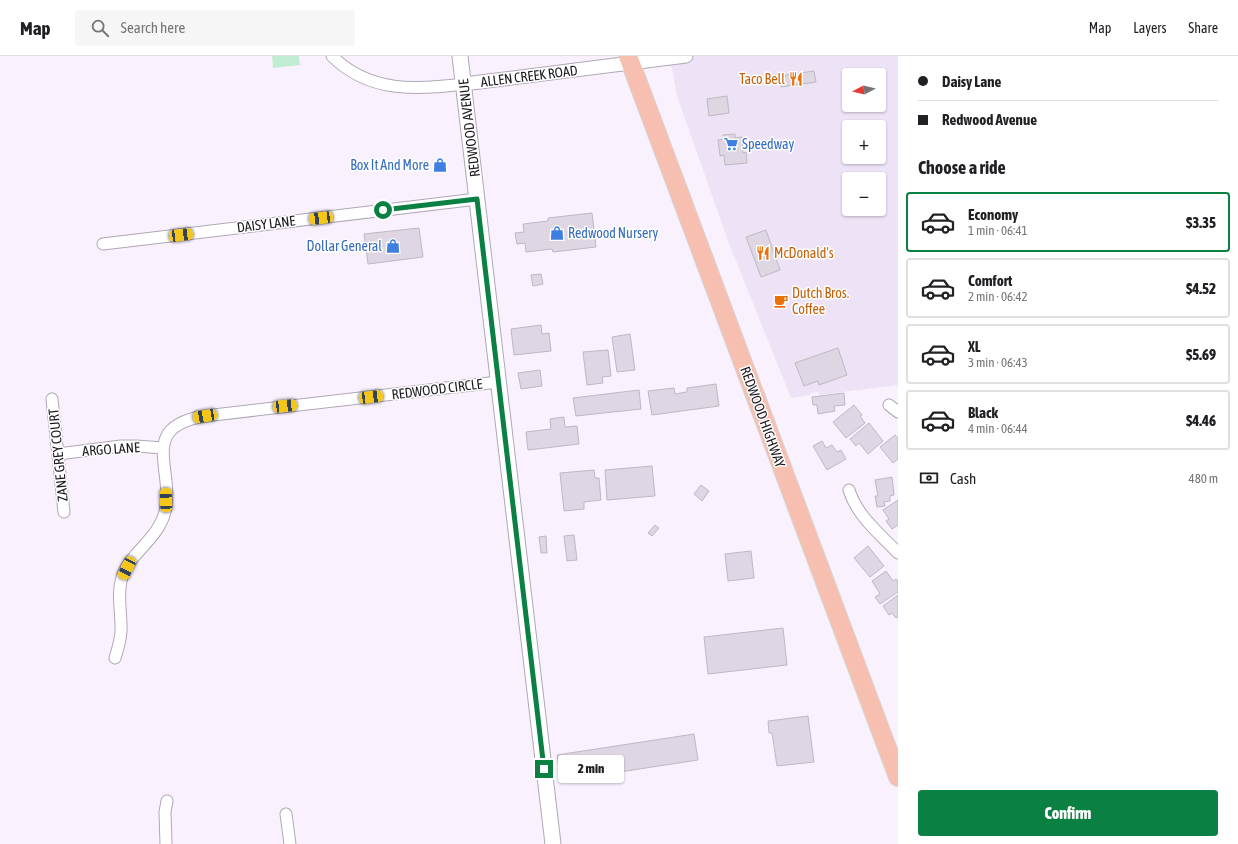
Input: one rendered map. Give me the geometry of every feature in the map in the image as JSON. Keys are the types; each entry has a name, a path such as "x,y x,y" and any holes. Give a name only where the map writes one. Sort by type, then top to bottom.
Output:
{"highway":[{"name":"REDWOOD HIGHWAY","path":"629,59 898,777"}],"main road":[{"name":"REDWOOD AVENUE","path":"460,56 553,844"}],"street":[{"name":"ALLEN CREEK ROAD","path":"332,56 354,73 388,86 427,89 629,59 686,56"},
{"name":"DAISY LANE","path":"103,244 477,199"},
{"name":"REDWOOD CIRCLE","path":"163,448 166,437 175,427 193,418 498,382"},
{"name":"ZANE GREY COURT","path":"52,399 64,512"},
{"path":"889,404 898,412"},
{"name":"ARGO LANE","path":"58,454 121,446 163,448"},
{"path":"115,658 120,644 122,628 119,588 122,577 127,568 154,535 161,523 165,511 166,487 163,448"},
{"path":"849,490 853,502 859,512 898,553"},
{"path":"166,801 166,844"},
{"path":"286,814 290,844"}],"shaded area":[{"path":"664,56 898,56 898,385 819,395 819,392 810,393 810,395 791,398 728,241 677,96 672,68"}],"green space":[{"path":"272,56 299,56 300,65 273,68"}],"building":[{"path":"814,71 816,82 781,87 779,76"},
{"path":"727,96 729,113 709,116 707,99"},
{"path":"735,134 735,138 742,137 743,153 746,152 747,163 725,165 724,155 720,156 718,140 724,139 723,135"},
{"name":"Redwood Nursery","path":"592,213 596,247 553,252 552,249 526,252 525,243 517,244 515,233 524,232 523,224 548,221 548,218"},
{"name":"Dollar General","path":"419,228 423,257 368,264 364,234"},
{"path":"766,230 780,270 761,277 746,237"},
{"path":"541,274 543,284 533,286 531,275"},
{"path":"541,325 542,334 549,333 551,351 514,355 511,329"},
{"path":"630,334 635,370 617,372 612,337"},
{"path":"838,348 847,375 819,385 818,381 804,386 795,363"},
{"path":"608,350 611,376 602,377 603,383 587,385 583,352"},
{"path":"540,370 542,386 521,389 518,373"},
{"path":"716,384 719,406 652,415 648,391 674,388 675,394 687,392 687,388"},
{"path":"639,390 641,409 576,416 573,398"},
{"path":"844,393 845,405 834,406 835,411 818,414 817,405 813,405 812,397"},
{"path":"854,405 862,415 860,416 865,423 846,438 833,422"},
{"path":"564,417 565,427 577,426 579,444 528,450 526,432 551,429 550,419"},
{"path":"869,423 883,441 868,454 859,443 856,446 850,439"},
{"path":"895,435 898,438 898,459 893,463 880,447"},
{"path":"822,441 826,448 832,445 837,452 841,450 846,459 827,470 813,446"},
{"path":"652,466 655,496 607,500 605,470"},
{"path":"594,470 595,478 599,478 601,500 584,502 584,509 564,511 560,473"},
{"path":"892,477 894,495 890,496 890,501 884,502 885,506 877,507 875,496 878,496 875,480"},
{"path":"701,485 709,491 702,501 694,494"},
{"path":"898,500 898,525 892,529 886,521 889,519 883,510"},
{"path":"655,525 659,528 652,536 648,533"},
{"path":"574,535 577,560 567,561 564,536"},
{"path":"546,536 547,553 541,553 539,537"},
{"path":"868,546 884,566 870,577 854,558"},
{"path":"751,551 754,578 728,581 725,554"},
{"path":"886,571 893,581 896,579 898,581 898,592 880,604 875,597 880,594 872,581"},
{"path":"898,595 898,617 896,618 892,613 889,615 883,606"},
{"path":"783,628 787,665 708,674 704,637"},
{"path":"808,716 814,762 777,766 772,733 769,733 768,721"},
{"path":"694,734 698,760 561,781 557,755"}],"place":[{"name":"Taco Bell","path":"796,79"},
{"name":"Speedway","path":"731,144"},
{"name":"Box It And More","path":"440,165"},
{"name":"Redwood Nursery","path":"557,233"},
{"name":"Dollar General","path":"393,246"},
{"name":"McDonald's","path":"763,253"},
{"name":"Dutch Bros. Coffee","path":"781,301"}],"route":[{"path":"383,210 477,199 544,769"}]}
